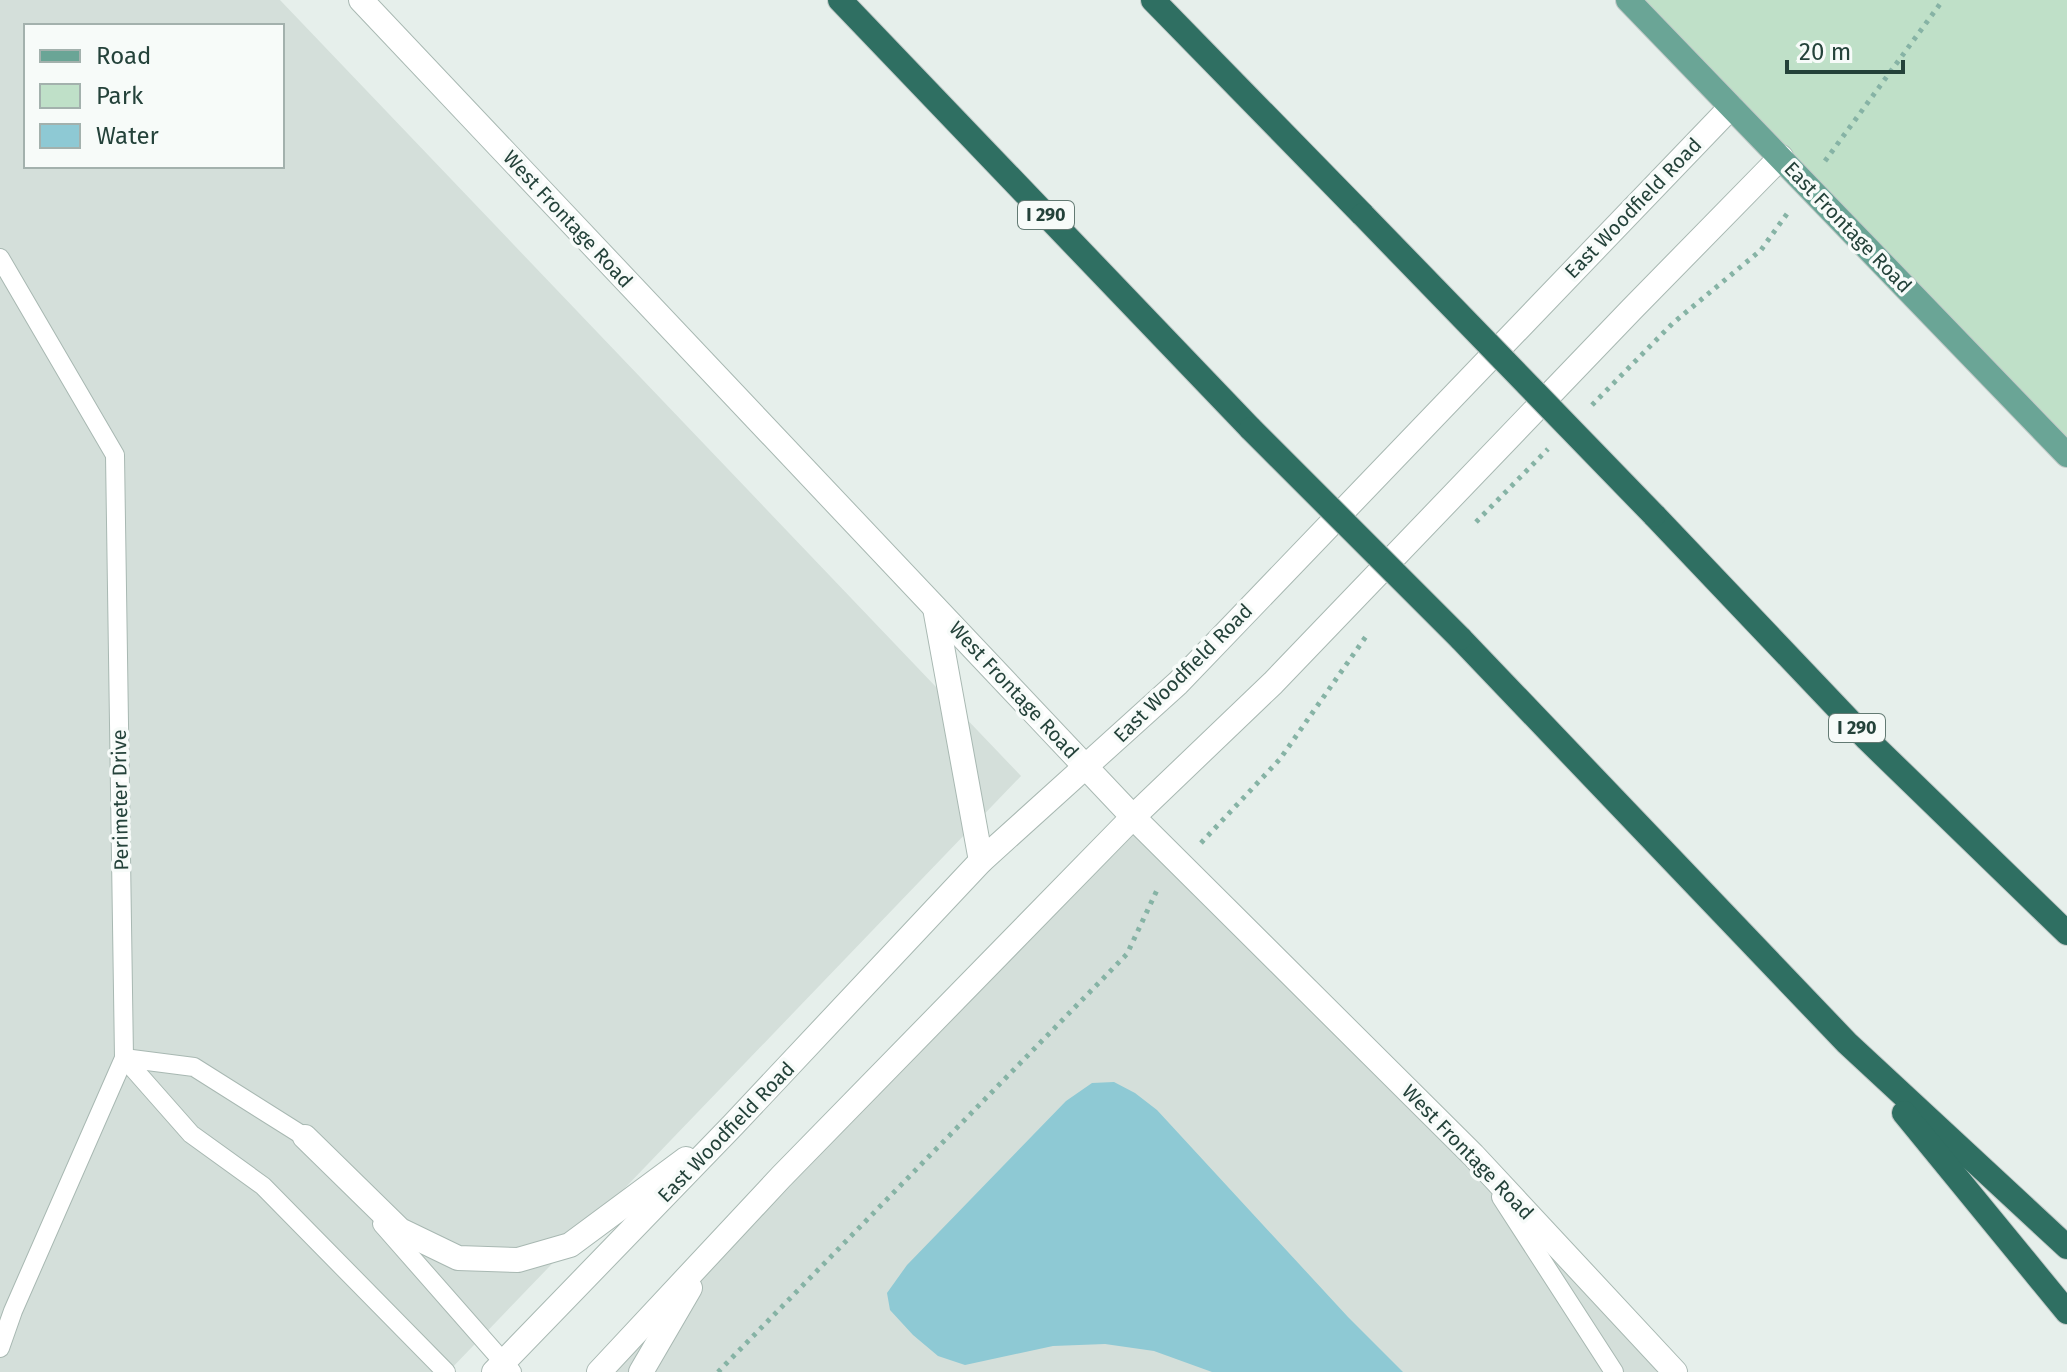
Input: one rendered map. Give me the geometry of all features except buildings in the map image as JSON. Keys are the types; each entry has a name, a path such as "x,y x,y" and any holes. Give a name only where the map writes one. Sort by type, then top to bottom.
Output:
{"highway":[{"name":"I 290","path":"840,0 1251,429 1460,638 1847,1043 2067,1247"},
{"name":"I 290","path":"1153,0 1654,515 1867,739 2067,933"},
{"path":"1847,1043 2067,1312"}],"main road":[{"name":"East Frontage Road","path":"1628,0 2067,455"}],"street":[{"name":"West Frontage Road","path":"361,0 1133,817 1473,1155 1675,1372"},
{"name":"East Woodfield Road","path":"504,1368 981,861 1178,683 1731,107"},
{"path":"599,1372 713,1249 1133,817 1273,683 1781,157"},
{"path":"935,607 981,861"},
{"path":"305,1137 400,1230 458,1258 518,1260 570,1245 733,1125"},
{"path":"641,1372 713,1249"}],"lane":[{"name":"Perimeter Drive","path":"0,258 115,455 124,1058 13,1311 0,1348"},
{"path":"124,1058 194,1067 305,1137 504,1368"},
{"path":"124,1058 191,1134 263,1186 446,1372"},
{"path":"1473,1155 1614,1372"}],"path":[{"path":"1584,413 1673,323 1761,250 1943,0"},
{"path":"1472,526 1550,447"},
{"path":"1231,811 1280,759 1372,627"},
{"path":"718,1372 1127,954 1157,889"}],"shaded area":[{"path":"0,0 280,0 1021,776 448,1372 0,1372"},
{"path":"1132,803 1686,1372 610,1372"}],"green space":[{"path":"1627,0 2067,0 2067,458"}],"water":[{"path":"1114,1082 1157,1110 1348,1317 1403,1372 1212,1372 1154,1351 1105,1344 1053,1346 965,1365 938,1356 913,1335 890,1310 887,1293 907,1265 1066,1101 1092,1083"}]}
